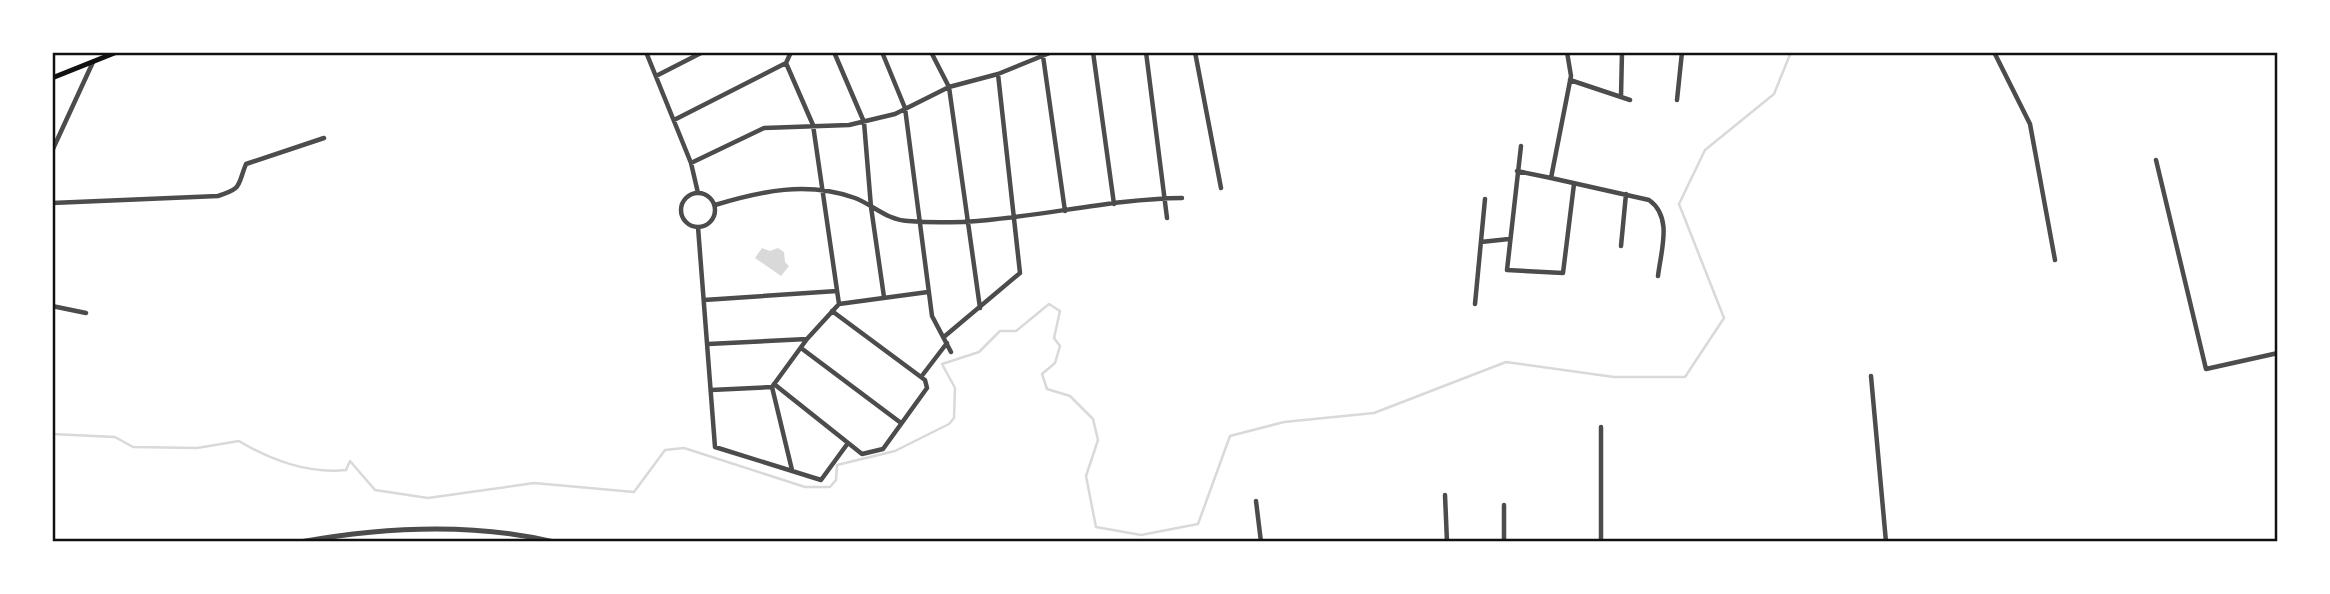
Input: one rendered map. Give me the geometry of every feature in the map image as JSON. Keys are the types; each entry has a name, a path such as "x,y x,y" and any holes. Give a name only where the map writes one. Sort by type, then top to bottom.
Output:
{"main road":[{"path":"52,78 117,52"}],"street":[{"path":"646,52 691,163 698,193"},
{"path":"656,76 704,52"},
{"path":"674,120 786,63 791,52"},
{"path":"834,52 864,122 871,207 884,297"},
{"path":"882,52 905,108 932,316 945,336 951,352"},
{"path":"931,52 949,86 980,308"},
{"path":"691,163 764,128 864,122 905,108 949,86 998,74 1052,52"},
{"path":"1093,52 1114,204"},
{"path":"1146,52 1167,218"},
{"path":"1195,52 1221,188"},
{"path":"1551,178 1570,79 1567,52"},
{"path":"1621,97 1622,52"},
{"path":"1677,100 1682,52"},
{"path":"1994,52 2030,124 2055,260"},
{"path":"1043,56 1065,211"},
{"path":"52,151 93,62"},
{"path":"786,63 813,125 839,304"},
{"path":"945,336 1020,273 998,74"},
{"path":"1570,79 1630,100"},
{"path":"52,203 218,196 235,190 241,184 246,164 324,138"},
{"path":"1521,146 1507,270 1563,273 1574,184"},
{"path":"2155,160 2206,369 2277,353"},
{"path":"1517,171 1649,200 1662,214 1664,230 1658,276"},
{"path":"715,205 770,189 824,190 856,199 886,216 920,222 966,222 1182,198"},
{"path":"698,193 709,197 715,205 712,220 698,228 688,224 681,210 688,197 698,193"},
{"path":"1621,246 1626,194"},
{"path":"1475,304 1485,199"},
{"path":"698,228 715,447 821,481 848,443"},
{"path":"1481,242 1510,239"},
{"path":"704,300 837,290"},
{"path":"792,470 773,386 807,339 839,304 928,292"},
{"path":"52,306 86,313"},
{"path":"711,390 773,386 862,454 883,449 927,388 921,377 832,311"},
{"path":"708,344 807,339"},
{"path":"921,377 947,342"},
{"path":"801,348 901,423"},
{"path":"1871,376 1886,541"},
{"path":"1601,427 1601,541"},
{"path":"1445,495 1447,541"},
{"path":"1256,501 1261,541"},
{"path":"1504,505 1504,541"},
{"path":"300,541 360,531 413,528 495,533 554,541"}],"shaded area":[{"path":"762,248 770,251 778,248 784,252 785,262 789,266 781,276 755,258"}],"waterway":[{"path":"52,434 115,437 133,447 197,448 239,441 277,460 304,468 346,470 350,461 375,490 428,498 534,483 634,492 665,450 684,448 805,487 830,487 836,480 837,465 895,451 949,424 954,418 955,388 942,364 979,352 1000,331 1016,331 1049,304 1060,311 1054,338 1060,346 1055,363 1042,374 1047,389 1070,396 1093,419 1098,440 1086,476 1096,527 1141,535 1198,524 1230,436 1284,422 1374,413 1506,362 1614,377 1685,377 1724,318 1679,204 1705,150 1774,94 1791,52"}]}
